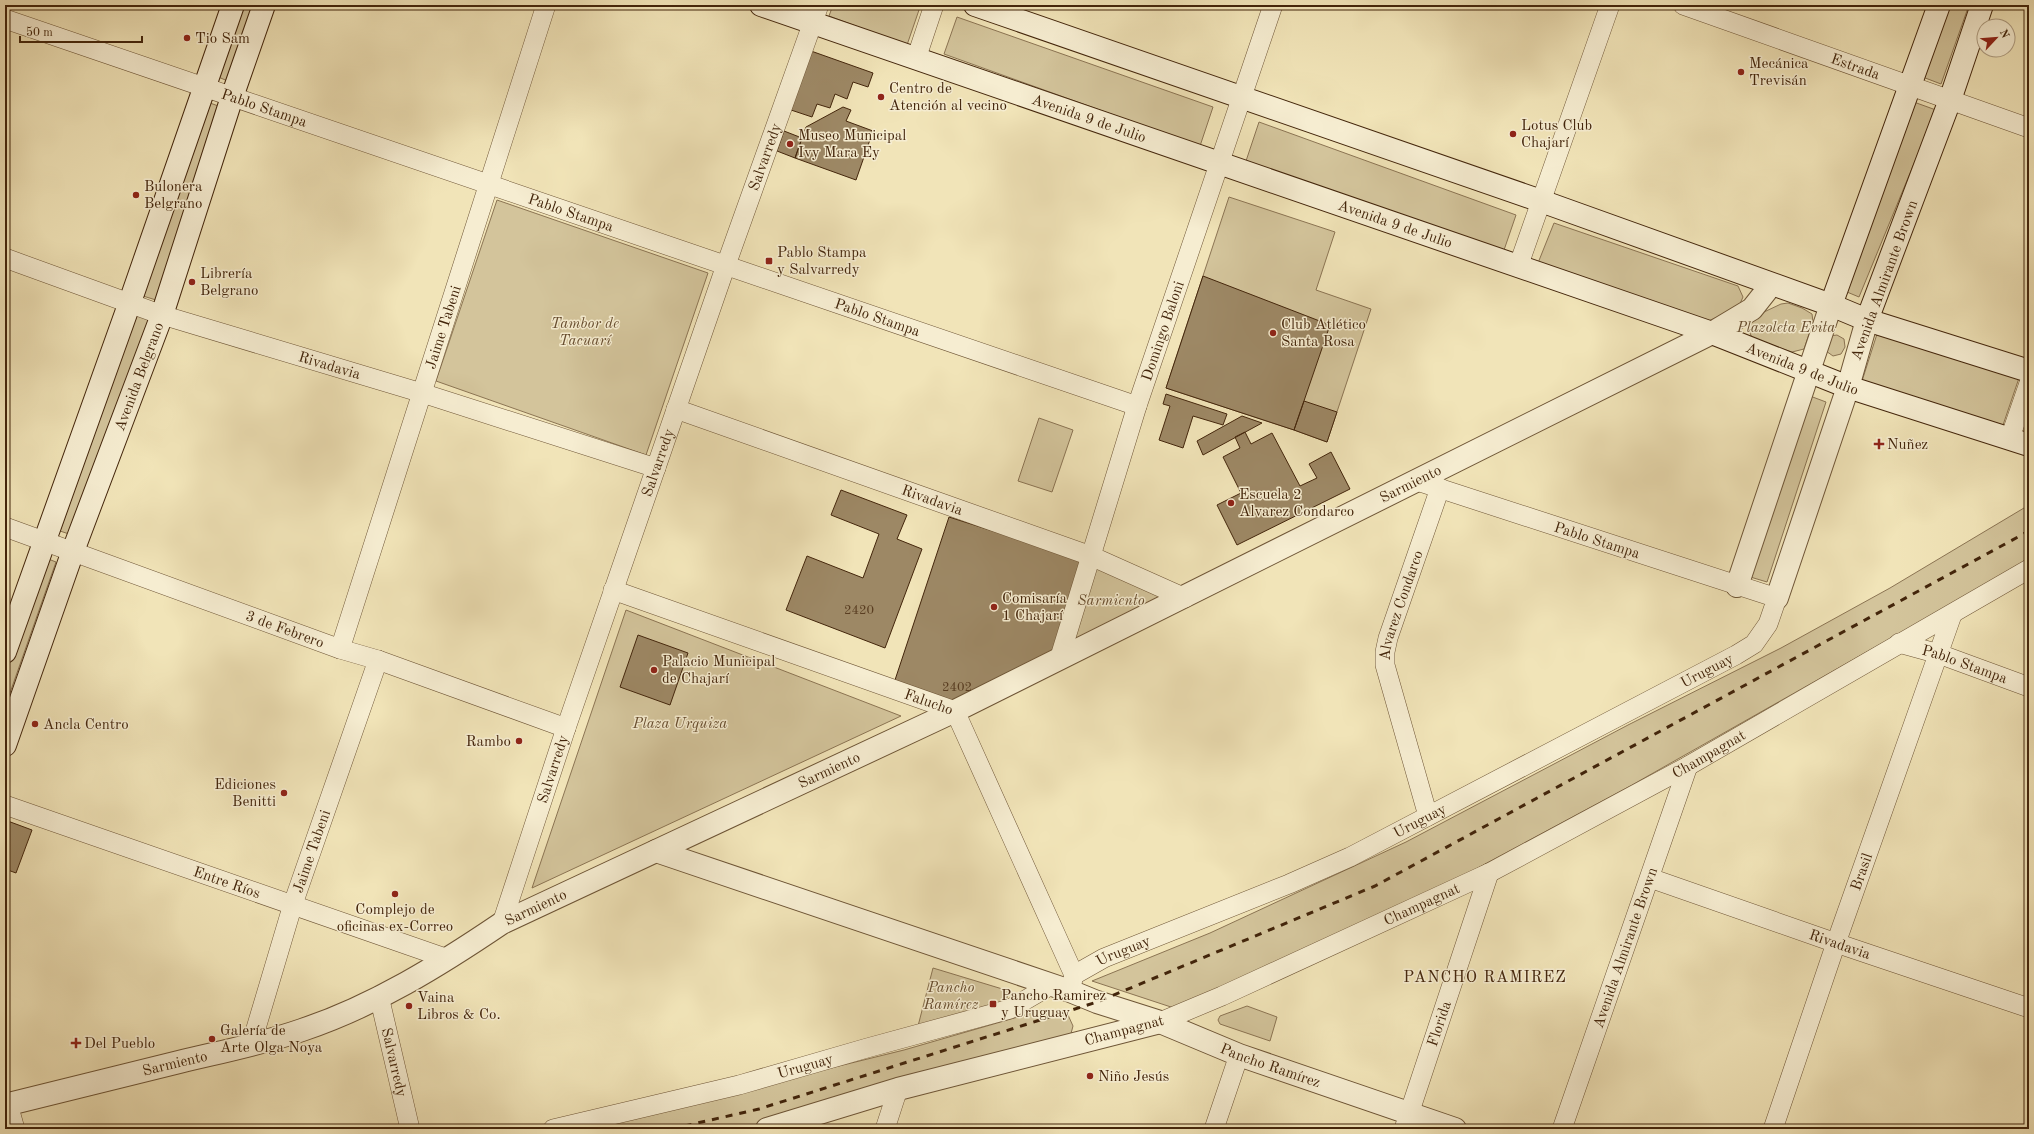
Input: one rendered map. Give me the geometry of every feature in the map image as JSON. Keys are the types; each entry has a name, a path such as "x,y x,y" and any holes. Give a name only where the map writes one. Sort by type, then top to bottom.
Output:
{"main road":[{"path":"5,652 130,302 233,5"},
{"name":"Avenida Belgrano","path":"5,745 74,551 162,315 232,97 264,5"},
{"name":"Avenida 9 de Julio","path":"761,5 815,14 916,59 1712,333 1809,373 1848,387 2019,441"},
{"path":"975,5 1541,201 1771,285 1831,305 1867,320 2029,371"},
{"path":"1737,586 1831,305 1938,5"},
{"name":"Avenida Almirante Brown","path":"1777,598 1848,387 1867,320 1950,100 1982,5"},
{"name":"Sarmiento","path":"7,1104 251,1045 302,1030 380,996 448,959 502,923 955,711 1185,598 1712,333 1752,309 1771,285"},
{"name":"Pancho Ramírez","path":"656,851 1065,984 1097,1002 1160,1022 1239,1056 1406,1122 1455,1129"},
{"name":"Champagnat","path":"767,1129 898,1089 1160,1022"}],"street":[{"name":"Jaime Tabeni","path":"340,649 546,5"},
{"path":"916,59 934,5"},
{"name":"Domingo Baloni","path":"1059,660 1136,406 1273,5"},
{"path":"1518,267 1610,5"},
{"name":"Estrada","path":"1683,5 2029,128"},
{"name":"Salvarredy","path":"502,923 613,590 815,14"},
{"name":"Pablo Stampa","path":"5,19 1136,406"},
{"name":"Rivadavia","path":"5,258 130,302 162,315 422,393 656,468"},
{"path":"2019,441 2029,383"},
{"name":"Rivadavia","path":"676,409 1091,556 1185,598"},
{"name":"Pablo Stampa","path":"1417,481 1777,598"},
{"name":"Alvarez Condarco","path":"1428,816 1385,665 1385,652 1440,488"},
{"name":"3 de Febrero","path":"5,527 45,540 340,649 378,660 566,728"},
{"name":"Champagnat","path":"1160,1022 1222,996 1489,873 1688,766 1899,643 1952,615 2029,569"},
{"name":"Falucho","path":"613,590 955,711 1065,984"},
{"name":"Avenida Almirante Brown","path":"1754,644 1768,624 1777,598"},
{"name":"Brasil","path":"1773,1129 1836,943 1952,615"},
{"name":"Pablo Stampa","path":"1899,643 1939,654 2029,687"},
{"name":"Uruguay","path":"553,1129 740,1085 1010,1009 1065,984 1104,958 1289,884 1343,860 1754,644"},
{"name":"Jaime Tabeni","path":"251,1045 293,904 378,660"},
{"name":"Avenida Almirante Brown","path":"1562,1129 1688,766"},
{"name":"Entre Ríos","path":"5,805 448,959"},
{"name":"Florida","path":"1406,1122 1489,873"},
{"name":"Rivadavia","path":"1650,878 2029,1008"},
{"name":"Salvarredy","path":"380,996 410,1129"},
{"path":"1214,1129 1239,1056"},
{"path":"885,1129 898,1089"},
{"path":"7,1104 15,1129"}],"green space":[{"path":"242,5 258,5 230,82 216,76"},
{"path":"833,5 915,5 920,7 907,45 829,16"},
{"path":"1945,5 1969,5 1941,84 1920,76"},
{"path":"957,17 1213,107 1200,146 944,54"},
{"path":"1911,101 1936,110 1859,297 1847,292"},
{"path":"210,103 224,108 156,300 143,296"},
{"path":"1259,122 1516,215 1503,253 1246,161"},
{"name":"Club Atlético Santa Rosa","path":"1229,197 1335,232 1316,290 1371,309 1327,442 1166,388"},
{"name":"Tambor de Tacuarí","path":"497,200 708,273 646,455 436,381"},
{"path":"1554,223 1738,286 1743,297 1738,308 1706,322 1538,263"},
{"name":"Plazoleta Evita","path":"1788,303 1802,308 1812,314 1813,322 1804,349 1792,352 1752,338 1748,328 1749,319 1781,304"},
{"path":"137,312 151,317 75,536 60,531"},
{"path":"1877,334 2020,375 2003,425 1862,381"},
{"path":"1837,335 1844,339 1845,347 1841,354 1833,356 1826,351 1829,336"},
{"path":"1810,396 1826,402 1767,582 1747,576"},
{"path":"1039,418 1073,430 1052,492 1018,481"},
{"path":"2029,505 2029,560 1632,785 1418,900 1174,1008 1092,981 1210,933 1406,842 1628,725 1781,648 1890,588"},
{"path":"43,557 56,562 5,707 5,667"},
{"name":"Sarmiento","path":"1093,562 1177,598 1065,655"},
{"name":"Plaza Urquiza","path":"626,610 901,716 532,888"},
{"name":"Pancho Ramírez","path":"933,968 1009,991 1005,1004 918,1026"},
{"path":"1247,1006 1277,1017 1270,1041 1220,1024 1218,1020 1220,1016"},
{"path":"1042,1010 1068,1015 1073,1026 1069,1041 767,1124 746,1129 584,1129 904,1050"}],"building":[{"path":"811,51 873,73 868,87 853,82 847,99 835,94 830,108 817,104 812,117 791,110"},
{"path":"843,107 851,110 846,121 873,131 856,180 795,158 806,127"},
{"name":"Museo Municipal Ivy Mara Ey","path":"784,131 802,138 795,158 777,151"},
{"name":"Club Atlético Santa Rosa","path":"1203,276 1330,325 1294,430 1166,388"},
{"path":"1166,394 1227,414 1223,425 1193,416 1183,448 1159,440 1170,406 1163,404"},
{"path":"1304,401 1337,412 1327,442 1294,430"},
{"path":"1242,416 1262,423 1203,455 1197,441"},
{"path":"1245,432 1251,444 1272,433 1300,486 1317,478 1309,464 1331,452 1350,489 1237,545 1217,505 1241,493 1223,457 1240,448 1235,437"},
{"path":"841,490 907,515 897,539 922,549 885,648 786,610 807,556 863,578 879,534 831,515"},
{"name":"Comisaría 1 Chajarí","path":"949,517 1084,560 1054,655 956,704 895,680"},
{"name":"Palacio Municipal de Chajarí","path":"638,635 688,653 670,705 620,687"},
{"path":"5,820 32,830 16,873 5,869"}],"railway":[{"path":"671,1129 759,1109 1097,1002 1375,886 2029,531"}],"place":[{"name":"Tio Sam","path":"187,38"},
{"name":"Mecánica Trevisán","path":"1741,72"},
{"name":"Centro de Atención al vecino","path":"881,97"},
{"name":"Lotus Club Chajarí","path":"1513,134"},
{"name":"Museo Municipal Ivy Mara Ey","path":"790,144"},
{"name":"Bulonera Belgrano","path":"136,195"},
{"name":"Pablo Stampa y Salvarredy","path":"769,261"},
{"name":"Librería Belgrano","path":"192,282"},
{"name":"Club Atlético Santa Rosa","path":"1273,333"},
{"name":"Nuñez","path":"1879,444"},
{"name":"Escuela 2 Alvarez Condarco","path":"1231,503"},
{"name":"Comisaría 1 Chajarí","path":"994,607"},
{"name":"Palacio Municipal de Chajarí","path":"654,670"},
{"name":"Ancla Centro","path":"35,724"},
{"name":"Rambo","path":"519,741"},
{"name":"Ediciones Benitti","path":"284,793"},
{"name":"Complejo de oficinas ex-Correo","path":"395,894"},
{"name":"Pancho Ramirez y Uruguay","path":"993,1004"},
{"name":"Vaina Libros & Co.","path":"409,1006"},
{"name":"Galería de Arte Olga Noya","path":"212,1039"},
{"name":"Del Pueblo","path":"76,1043"},
{"name":"Niño Jesús","path":"1090,1076"}],"district":[{"name":"PANCHO RAMIREZ","path":"1485,976"}]}
